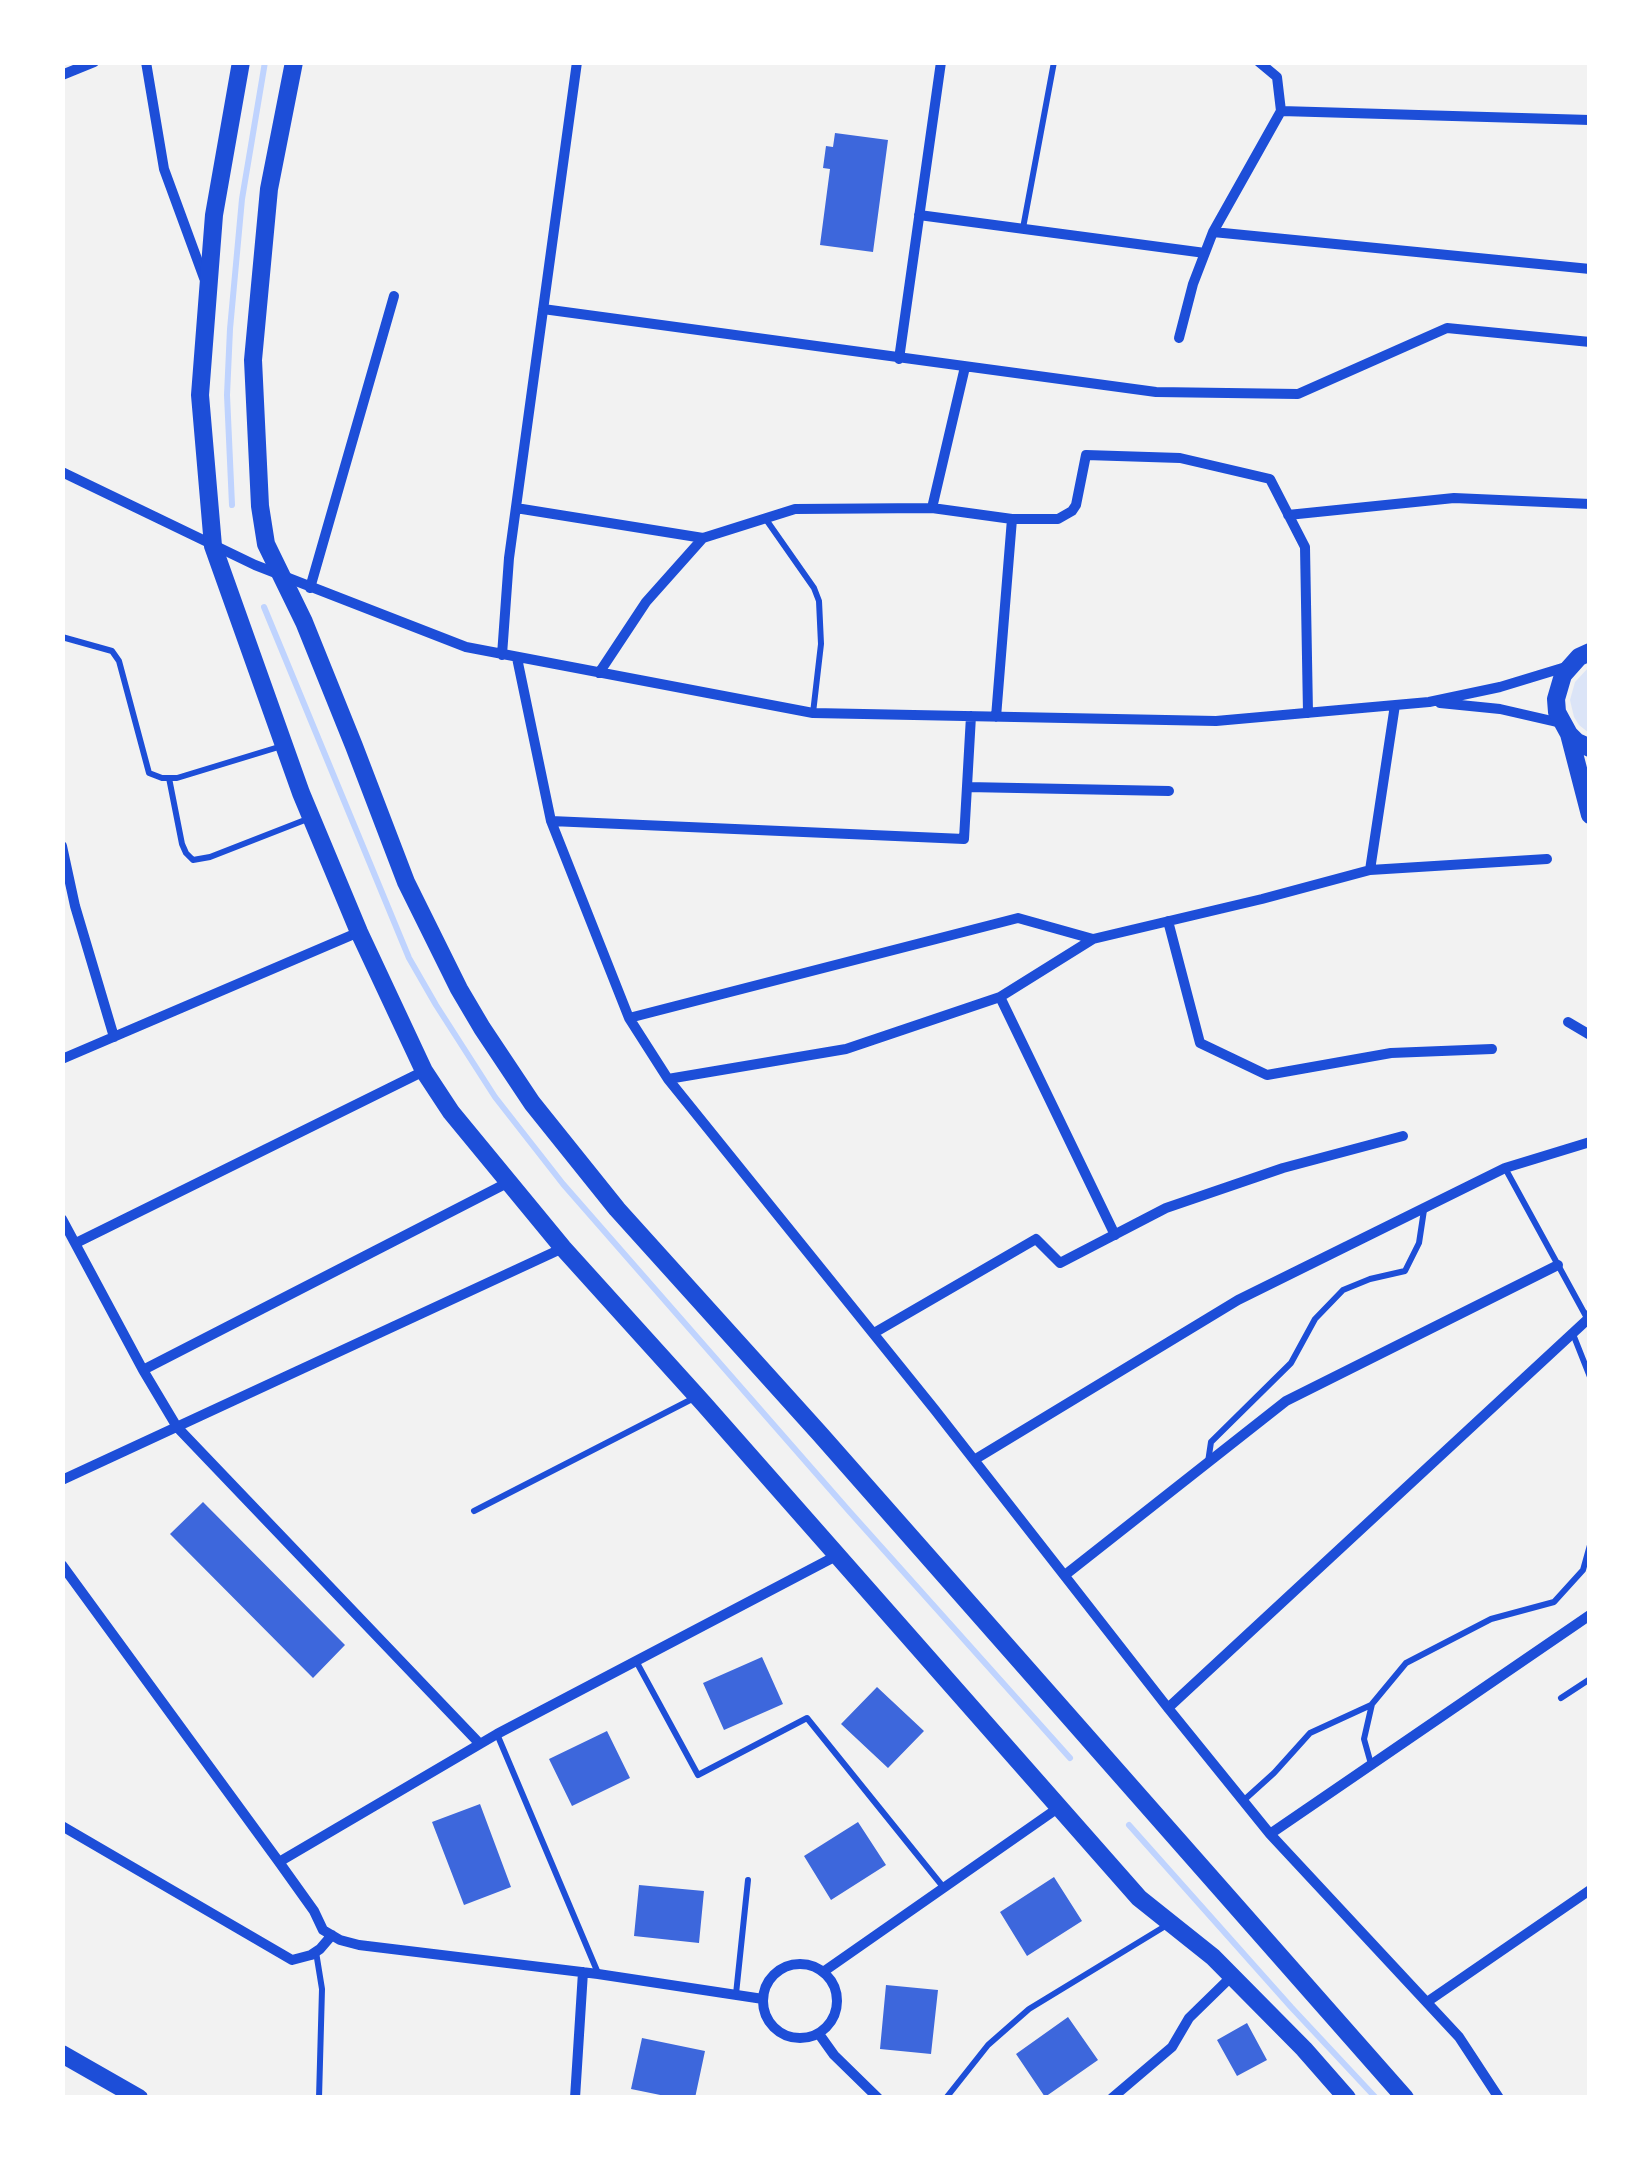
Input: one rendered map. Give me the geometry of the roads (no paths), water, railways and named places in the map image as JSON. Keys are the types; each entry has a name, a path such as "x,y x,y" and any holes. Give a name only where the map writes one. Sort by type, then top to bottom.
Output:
{"main road":[{"path":"241,62 214,214 200,395 213,546 312,818 424,1072 451,1112 562,1248 1138,1898 1213,1957 1347,2098"},
{"path":"294,62 269,189 253,360 260,506 266,544 311,640 437,950 532,1103 618,1209 1404,2098"},
{"path":"1590,640 1558,687 1556,699 1590,815"},
{"path":"1565,728 1590,748"},
{"path":"62,2054 138,2098"}],"street":[{"path":"62,75 94,62"},
{"path":"146,62 164,169 208,288"},
{"path":"502,655 509,558 577,62"},
{"path":"899,359 941,62"},
{"path":"1179,338 1192,284 1213,232 1281,111 1277,77 1259,62"},
{"path":"1281,111 1590,120"},
{"path":"919,215 1205,253"},
{"path":"1213,232 1590,269"},
{"path":"310,588 394,296"},
{"path":"543,309 1156,392 1298,394 1447,328 1590,342"},
{"path":"932,508 964,368"},
{"path":"516,508 703,538 795,508 932,508 1012,519 1058,518 1076,506 1086,455 1180,458 1270,479 1305,547 1308,713"},
{"path":"62,472 282,577 466,647 814,713 1216,721 1429,702 1500,687 1580,658"},
{"path":"1288,514 1454,498 1590,504"},
{"path":"996,716 1012,519"},
{"path":"599,673 646,602 703,538"},
{"path":"518,658 551,821 629,1018 668,1079 1270,1834 1460,2037 1500,2098"},
{"path":"1429,702 1500,708 1565,728"},
{"path":"1370,870 1395,705"},
{"path":"551,821 964,839 971,716"},
{"path":"967,787 1169,791"},
{"path":"62,846 114,1037"},
{"path":"668,1079 846,1049 1000,996 1092,939 1370,870 1547,858"},
{"path":"629,1018 1018,918 1092,939"},
{"path":"1168,921 1200,1043 1267,1076 1392,1052 1492,1049"},
{"path":"62,1060 359,932"},
{"path":"1000,996 1115,1234"},
{"path":"1568,1022 1590,1035"},
{"path":"76,1243 424,1072"},
{"path":"874,1333 1036,1239 1060,1263 1166,1208 1283,1168 1402,1136"},
{"path":"974,1460 1238,1300 1505,1168 1590,1142"},
{"path":"143,1370 507,1183"},
{"path":"62,1219 177,1428 480,1744"},
{"path":"62,1480 562,1248"},
{"path":"1065,1576 1286,1401 1558,1266"},
{"path":"1168,1708 1589,1316"},
{"path":"279,1862 497,1734 836,1556"},
{"path":"65,1572 279,1862 323,1930 358,1945 584,1972 763,1999"},
{"path":"1270,1834 1590,1614"},
{"path":"824,1972 1058,1808"},
{"path":"62,1826 292,1960 316,1952 332,1935"},
{"path":"1427,2002 1590,1890"},
{"path":"801,1964 824,1972 836,1992 835,2016 819,2034 794,2039 782,2035 765,2016 763,1999 769,1980 788,1966 801,1964"},
{"path":"575,2098 584,1972"},
{"path":"1112,2098 1172,2047 1189,2018 1232,1976"},
{"path":"819,2034 834,2056 878,2098"}],"lane":[{"path":"1023,229 1054,62"},
{"path":"765,518 819,600 821,644 814,713"},
{"path":"62,637 112,651 119,661 149,773 178,778 284,746"},
{"path":"168,778 182,844 193,860 312,818"},
{"path":"1505,1168 1589,1316"},
{"path":"1208,1462 1211,1442 1291,1363 1314,1319 1342,1290 1404,1271 1419,1243 1424,1208"},
{"path":"1573,1333 1590,1378"},
{"path":"474,1511 697,1397"},
{"path":"1244,1801 1310,1733 1372,1704 1406,1663 1492,1619 1554,1602 1583,1570 1590,1544"},
{"path":"636,1661 698,1775 807,1718 944,1888"},
{"path":"1561,1698 1590,1680"},
{"path":"1371,1764 1364,1739 1372,1704"},
{"path":"497,1734 598,1974"},
{"path":"736,1995 748,1880"},
{"path":"946,2098 988,2045 1029,2009 1170,1923"},
{"path":"316,1952 322,1989 319,2098"}],"waterway":[{"path":"232,505 227,395 230,329 242,199 265,62"},
{"path":"264,607 409,958 495,1097 563,1184 1070,1758"},
{"path":"1129,1825 1376,2098"}]}
